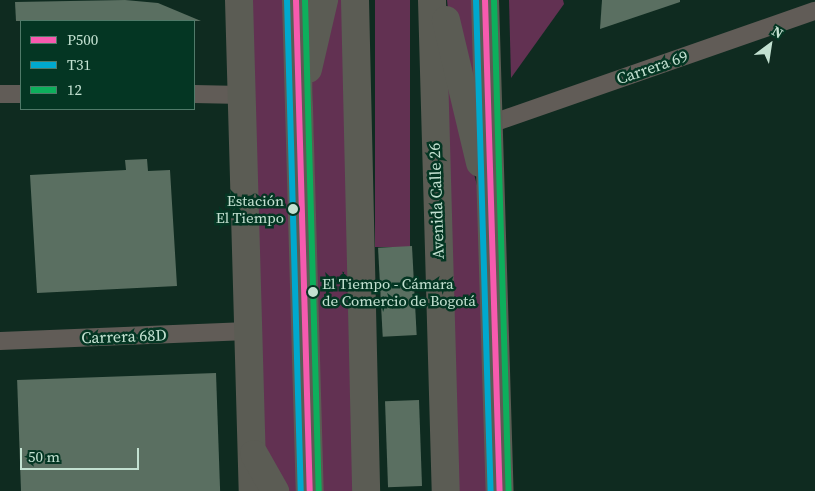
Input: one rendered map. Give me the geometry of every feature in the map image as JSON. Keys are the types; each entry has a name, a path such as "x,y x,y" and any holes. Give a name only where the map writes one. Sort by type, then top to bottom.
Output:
{"main road":[{"path":"239,0 253,491"},
{"path":"296,0 310,491"},
{"path":"300,110 324,0"},
{"path":"355,0 366,491"},
{"name":"Avenida Calle 26","path":"432,0 446,491"},
{"path":"443,0 453,62 492,205"},
{"path":"485,0 500,491"},
{"path":"252,451 274,491"}],"street":[{"name":"Carrera 69","path":"490,124 815,10"},
{"path":"0,94 20,94"},
{"path":"195,94 242,94"},
{"name":"Carrera 68D","path":"0,341 248,331"}],"shaded area":[{"path":"249,0 284,0 298,491 289,491 260,439"},
{"path":"330,0 348,0 358,491 322,491 312,83"},
{"path":"375,0 410,0 410,247 375,247"},
{"path":"447,0 473,0 478,112 448,10"},
{"path":"509,0 563,0 564,4 511,78"},
{"path":"449,77 480,197 490,491 458,491 442,79"}],"building":[{"path":"125,0 158,3 201,21 16,21 15,2"},
{"path":"602,0 680,0 680,2 600,29"},
{"path":"147,159 148,171 170,170 177,286 37,293 30,175 126,170 125,160"},
{"path":"412,246 417,335 383,337 378,248"},
{"path":"216,373 220,491 21,491 17,380"},
{"path":"419,400 422,486 388,487 385,401"}],"transit line":[{"name":"T31","path":"287,0 301,491"},
{"name":"P500","path":"296,0 310,491"},
{"name":"12","path":"305,0 319,491"},
{"name":"T31","path":"476,0 491,491"},
{"name":"P500","path":"485,0 500,491"},
{"name":"12","path":"494,0 509,491"}],"place":[{"name":"Estación El Tiempo","path":"293,209"},
{"name":"El Tiempo - Cámara de Comercio de Bogotá","path":"313,292"}]}
